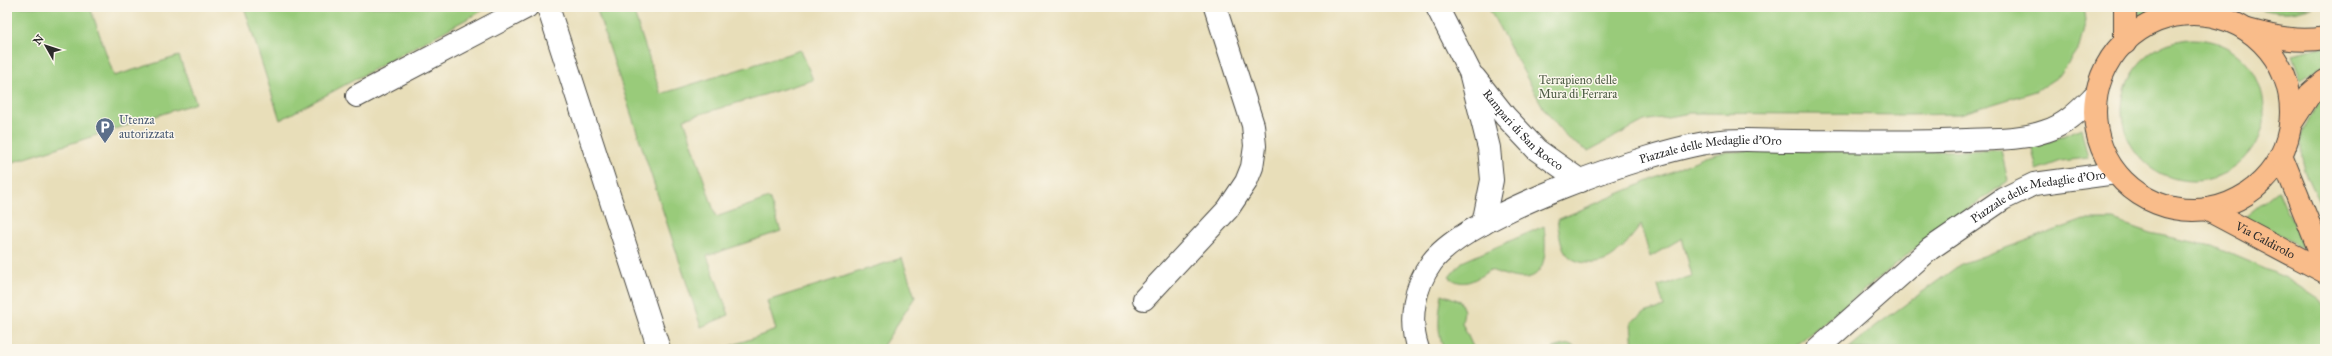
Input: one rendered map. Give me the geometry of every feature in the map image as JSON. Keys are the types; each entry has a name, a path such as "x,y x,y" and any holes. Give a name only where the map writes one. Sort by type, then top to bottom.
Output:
{"main road":[{"path":"2125,7 2125,43"},
{"name":"Via Caldirolo","path":"2200,10 2224,19 2242,29 2266,48 2282,71 2290,97 2290,125 2282,157 2270,175 2236,200 2206,209 2185,208 2161,204 2142,194 2116,173 2103,154 2096,135 2093,116 2094,96 2107,67 2125,43 2142,29 2163,18 2200,10"},
{"path":"2242,29 2281,39 2309,41 2325,38"},
{"path":"2290,125 2310,94 2325,81"},
{"path":"2282,157 2325,264"},
{"name":"Via Caldirolo","path":"2206,209 2325,272"}],"street":[{"path":"357,96 527,7"},
{"path":"548,7 659,349"},
{"path":"1144,299 1228,209 1246,182 1252,167 1255,146 1253,125 1215,7"},
{"name":"Rampari di San Rocco","path":"1438,7 1470,72 1489,148 1492,180 1483,224"},
{"name":"Rampari di San Rocco","path":"1470,72 1505,116 1537,150 1581,181"},
{"name":"Piazzale delle Medaglie d'Oro","path":"1418,349 1414,338 1414,301 1426,272 1433,261 1445,250 1483,224 1530,200 1668,151 1713,141 1939,141 2020,138 2048,131 2072,118 2094,96"},
{"name":"Piazzale delle Medaglie d'Oro","path":"1817,349 1930,249 2003,198 2034,184 2116,173"}],"green space":[{"path":"7,7 90,7 114,76 179,56 196,103 7,164"},
{"path":"244,7 489,7 280,120"},
{"path":"596,7 632,7 661,94 801,50 813,80 684,119 716,217 769,198 781,231 707,256 729,315 701,327"},
{"name":"Terrapieno delle Mura di Ferrara","path":"1488,7 2084,7 2086,20 2079,47 2059,76 2036,91 1960,114 1690,113 1644,121 1588,151 1568,139 1544,109"},
{"path":"2139,7 2179,7 2180,8 2141,19"},
{"path":"2253,7 2312,7 2290,12 2276,12"},
{"path":"2193,39 2214,42 2238,55 2248,65 2261,89 2264,110 2261,131 2248,155 2238,165 2214,178 2193,181 2172,178 2148,165 2138,155 2125,131 2122,110 2125,89 2138,65 2148,55 2172,42"},
{"path":"2325,47 2325,64 2301,79 2292,55"},
{"path":"2325,97 2325,212 2304,167 2301,154 2301,141 2305,127"},
{"path":"2081,128 2088,158 2061,161 2037,170 2031,146 2052,141"},
{"path":"1771,150 1877,152 2001,150 2008,181 1937,231 1791,349 1633,349 1631,322 1644,313 1664,307 1658,286 1692,276 1682,238 1650,257 1641,225 1626,244 1613,256 1603,262 1587,263 1572,259 1567,254 1561,243 1557,220 1705,157 1725,152"},
{"path":"2278,190 2304,248 2245,217"},
{"path":"2084,220 2113,220 2150,233 2212,246 2286,278 2320,300 2325,307 2325,349 1848,349 1877,325 1961,264"},
{"path":"1544,226 1544,260 1537,273 1530,277 1513,277 1490,270 1475,279 1465,282 1454,281 1449,277 1462,262"},
{"path":"902,258 915,297 881,349 722,349 776,330 767,301"},
{"path":"1442,294 1460,301 1464,311 1462,323 1474,349 1444,349 1441,342 1439,329"},
{"path":"1569,344 1579,349 1552,349 1553,348"}],"place":[{"name":"Utenza autorizzata","path":"105,144"}]}
